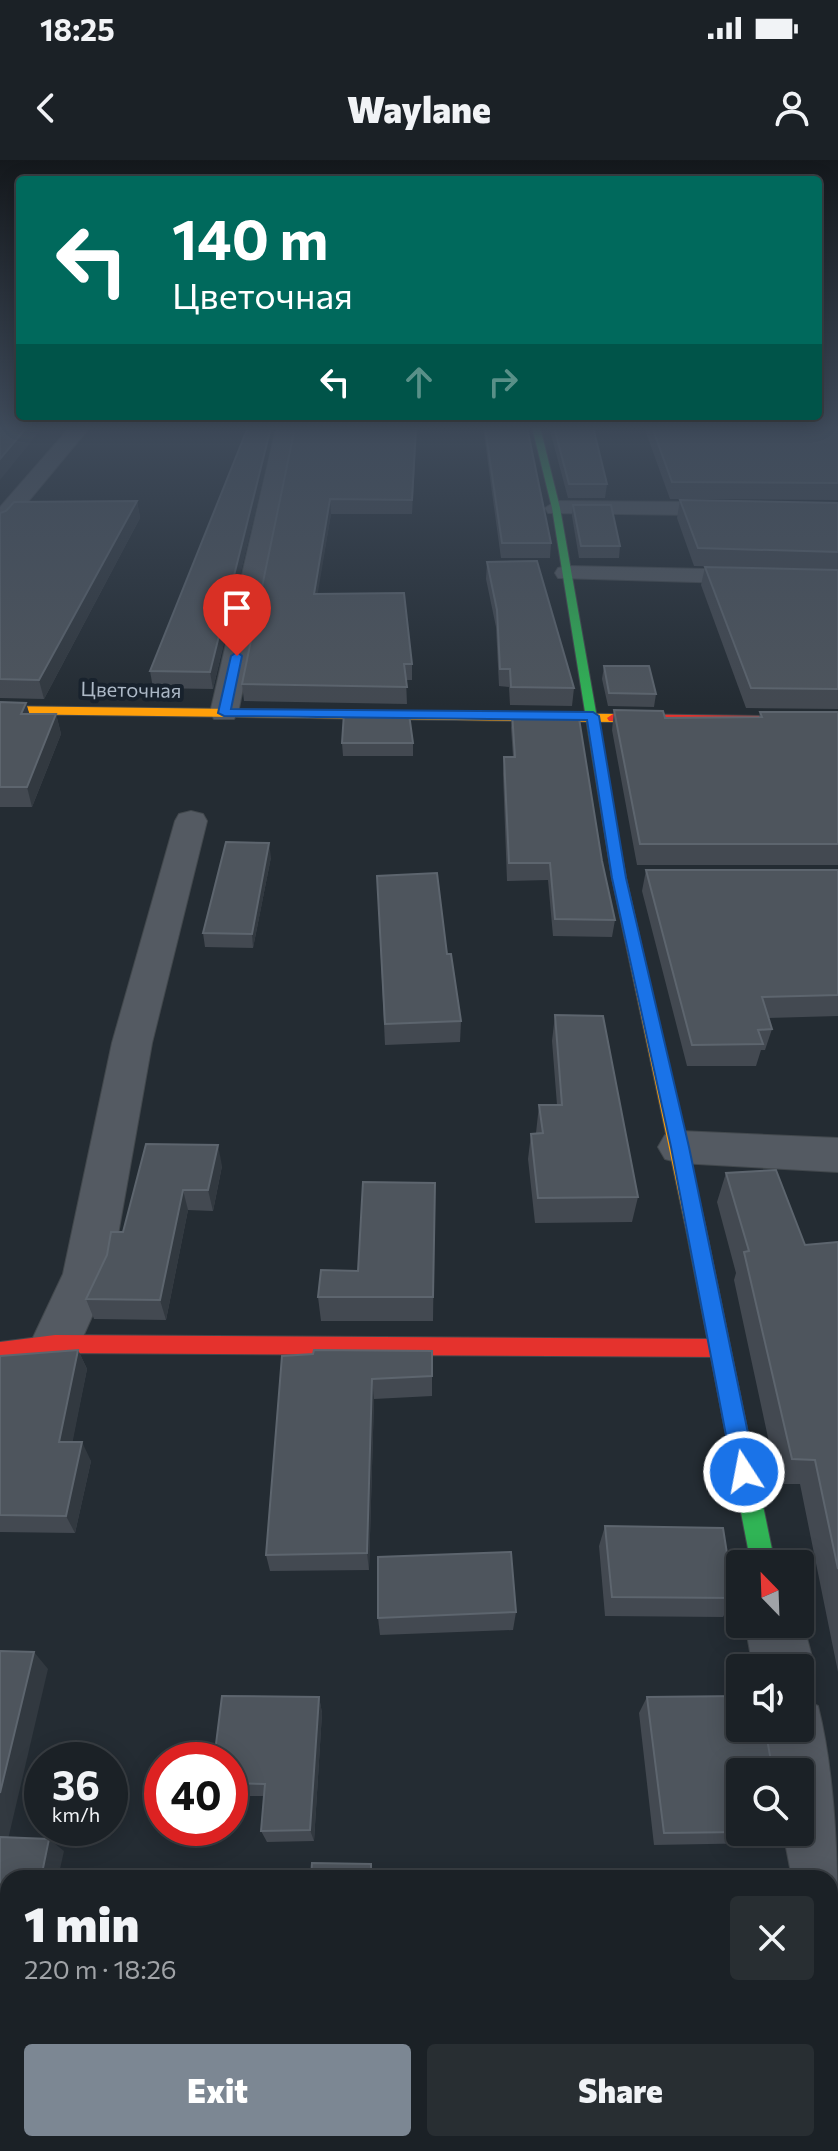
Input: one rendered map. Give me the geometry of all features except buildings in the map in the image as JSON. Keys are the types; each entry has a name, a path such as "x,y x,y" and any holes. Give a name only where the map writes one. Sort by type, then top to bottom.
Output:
{"street":[{"path":"224,713 266,520"},
{"path":"558,520 593,716 635,878 680,1147 760,1550"},
{"path":"567,573 838,579"},
{"name":"Цветочная","path":"0,710 838,721"},
{"path":"55,1344 87,1274 132,1043 191,821"},
{"path":"680,1147 838,1155"},
{"path":"0,1351 55,1344 720,1348"},
{"path":"799,1742 824,1870"}],"traffic: fast":[{"path":"558,520 603,786"},
{"path":"696,1229 760,1550"}],"traffic: slow":[{"path":"0,710 613,718"},
{"path":"603,786 619,878 696,1229"}],"traffic: jam":[{"path":"613,718 838,721"},
{"path":"0,1351 55,1344 720,1348"}],"route":[{"path":"237,656 224,713 593,716 619,878 680,1147 744,1472"}]}
